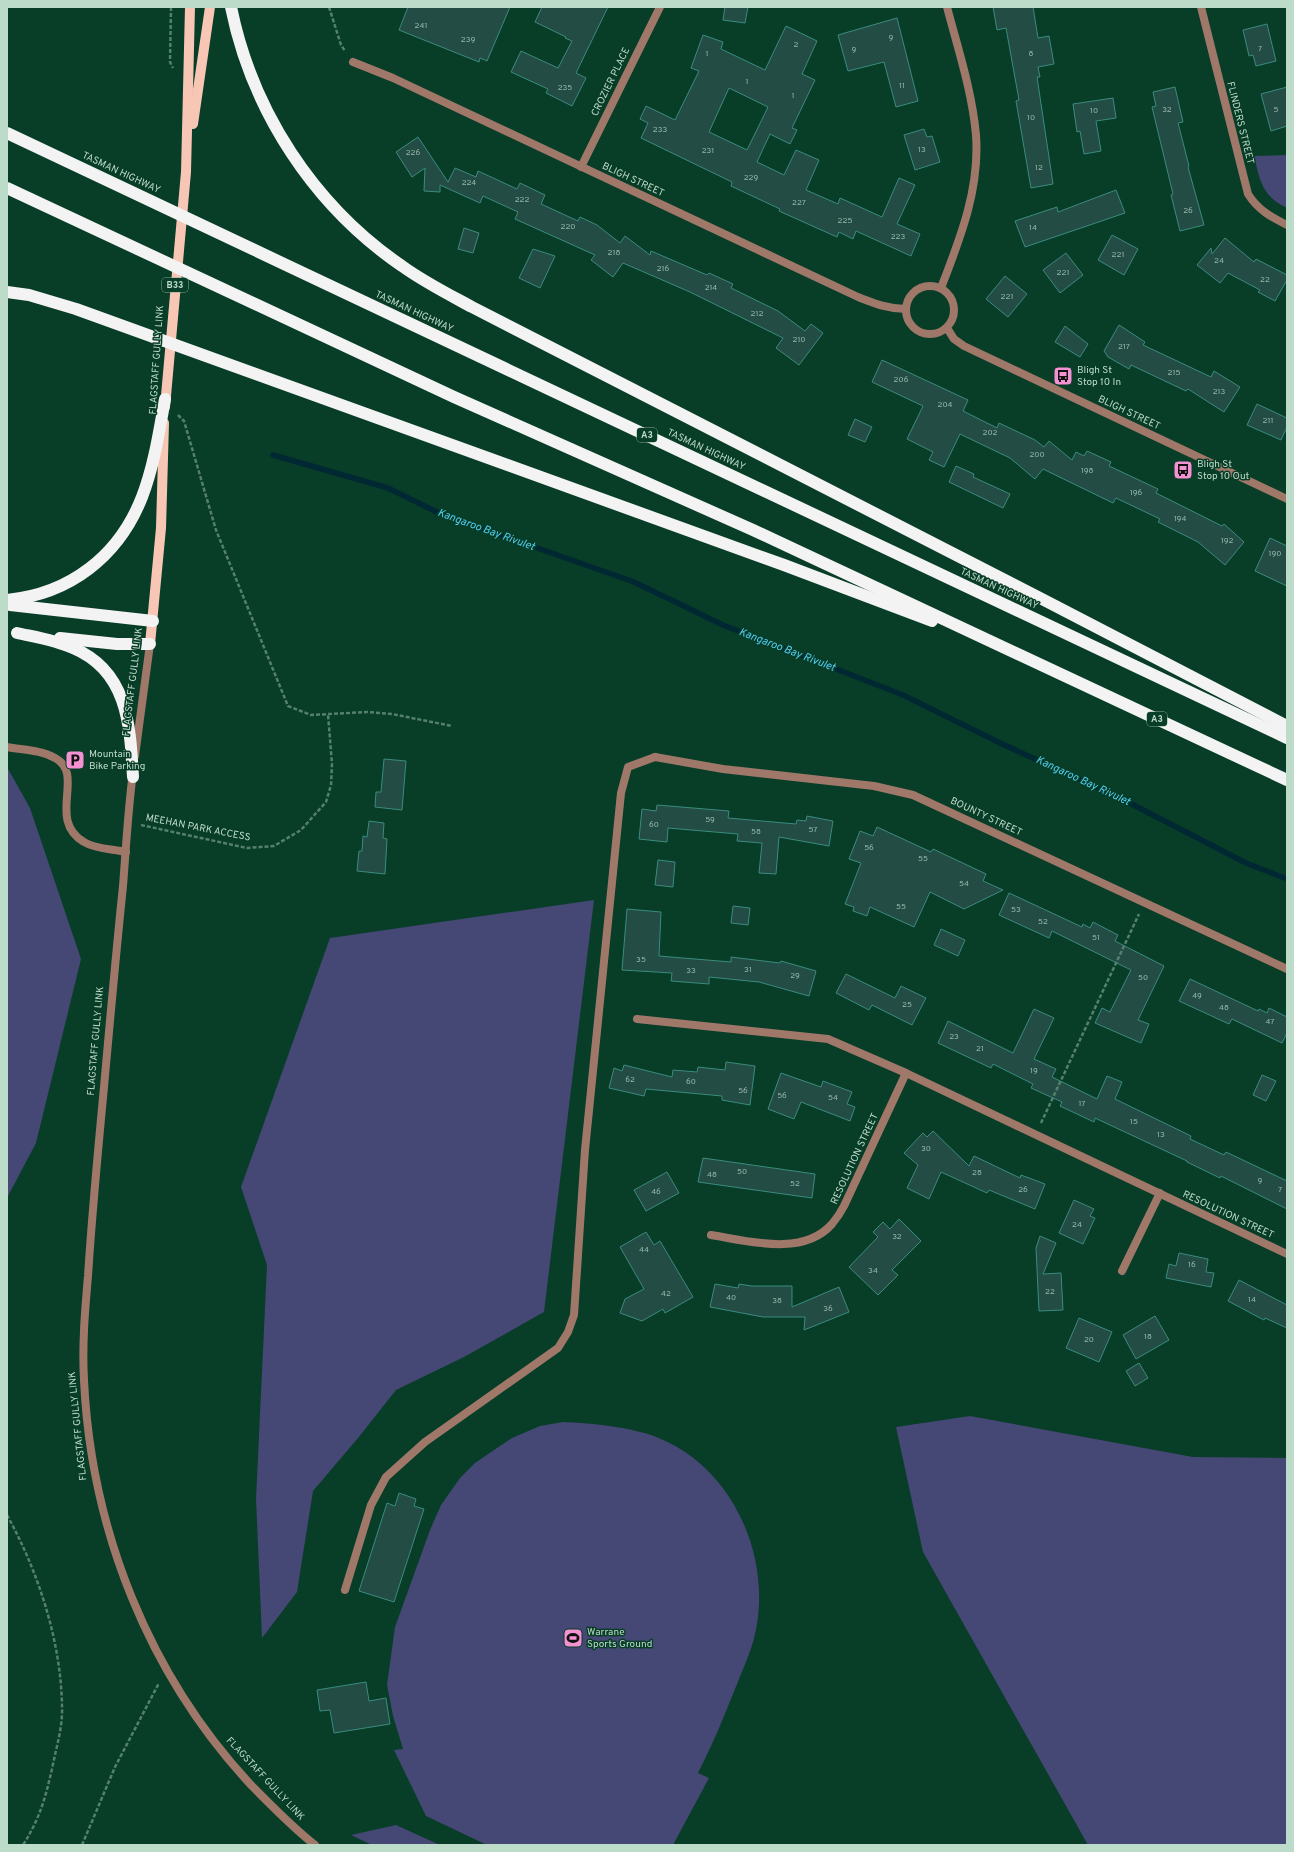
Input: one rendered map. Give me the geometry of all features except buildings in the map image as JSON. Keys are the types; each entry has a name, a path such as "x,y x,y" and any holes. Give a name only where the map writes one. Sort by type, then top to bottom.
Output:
{"highway":[{"path":"231,7 252,80 264,106 295,160 336,210 400,266 422,280 479,311 973,563 1287,726"},
{"name":"TASMAN HIGHWAY","path":"7,133 1287,738"},
{"name":"A3","path":"7,188 412,378 760,534 1287,780"},
{"path":"7,292 41,298 76,309 784,565 1028,658"},
{"path":"7,600 27,598 74,580 91,568 110,550 124,532 142,496 165,399"},
{"path":"7,604 152,620"},
{"path":"12,632 117,644 150,644"},
{"path":"12,632 72,648 94,659 108,673 116,685 126,709 131,744 133,777"}],"main road":[{"name":"FLAGSTAFF GULLY LINK","path":"186,172 190,7"},
{"name":"FLAGSTAFF GULLY LINK","path":"150,644 163,505 165,399 186,172 210,7"}],"street":[{"name":"CROZIER PLACE","path":"581,166 660,7"},
{"path":"941,288 963,231 970,206 976,160 976,136 972,108 947,7"},
{"name":"FLINDERS STREET","path":"1201,7 1248,194 1260,210 1270,217 1287,225"},
{"name":"BLIGH STREET","path":"353,62 393,78 858,297 882,306 894,309 906,309"},
{"path":"928,285 941,288 948,293 955,306 954,315 947,328 940,333 932,334 924,334 916,330 907,317 906,309 910,296 915,291 928,285"},
{"name":"BLIGH STREET","path":"947,328 954,339 964,346 1287,499"},
{"name":"FLAGSTAFF GULLY LINK","path":"150,644 133,777 91,1221 84,1331 84,1380 97,1484 115,1553 133,1602 148,1635 166,1668 193,1712 225,1755 266,1800 315,1845"},
{"path":"7,747 40,752 56,758 64,766 68,774 66,817 68,827 85,843 126,852"},
{"name":"BOUNTY STREET","path":"345,1590 371,1505 386,1477 425,1442 558,1348 568,1332 573,1320 585,1150 621,793 628,767 655,757 723,769 874,786 913,795 1287,969"},
{"name":"RESOLUTION STREET","path":"637,1019 828,1039 906,1073 1287,1254"},
{"name":"RESOLUTION STREET","path":"711,1235 761,1243 785,1244 800,1242 824,1231 832,1224 844,1206 906,1073"},
{"path":"1122,1271 1160,1193"}],"path":[{"path":"329,7 341,45 353,62"},
{"path":"165,399 184,421 216,530 288,706 311,715 367,712 392,714 452,726"},
{"name":"MEEHAN PARK ACCESS","path":"129,822 247,848 274,846 301,830 326,802 331,785 328,714"},
{"path":"1035,1134 1145,902"},
{"path":"7,1515 42,1592 56,1654 62,1707 61,1726 41,1813 23,1845"},
{"path":"82,1845 116,1767 166,1668"}],"shaded area":[{"path":"1287,155 1287,208 1272,198 1263,187 1254,156"},
{"path":"7,767 30,808 81,959 36,1143 7,1198"},
{"path":"594,900 544,1312 464,1357 396,1390 313,1491 297,1592 262,1638 256,1499 267,1265 241,1187 330,938"},
{"path":"970,1416 1193,1457 1287,1458 1287,1845 1088,1845 923,1552 896,1427"},
{"name":"Warrane Sports Ground","path":"563,1422 587,1423 638,1431 661,1439 685,1452 707,1470 725,1491 739,1515 750,1541 757,1568 759,1596 757,1624 754,1639 723,1718 698,1773 709,1778 673,1845 487,1845 426,1816 394,1750 403,1749 393,1716 387,1685 395,1627 430,1530 441,1505 460,1478 475,1463 494,1450 512,1438 540,1426"},
{"path":"396,1825 440,1845 372,1845 351,1835"}],"waterway":[{"name":"Kangaroo Bay Rivulet","path":"273,455 388,488 441,514 634,582 723,625 903,695 996,741 1122,799 1246,863 1287,879"}],"place":[{"name":"Bligh St Stop 10 In","path":"1063,376"},
{"name":"Bligh St Stop 10 Out","path":"1183,470"},
{"name":"Mountain Bike Parking","path":"75,760"},
{"name":"Warrane Sports Ground","path":"573,1638"}]}
